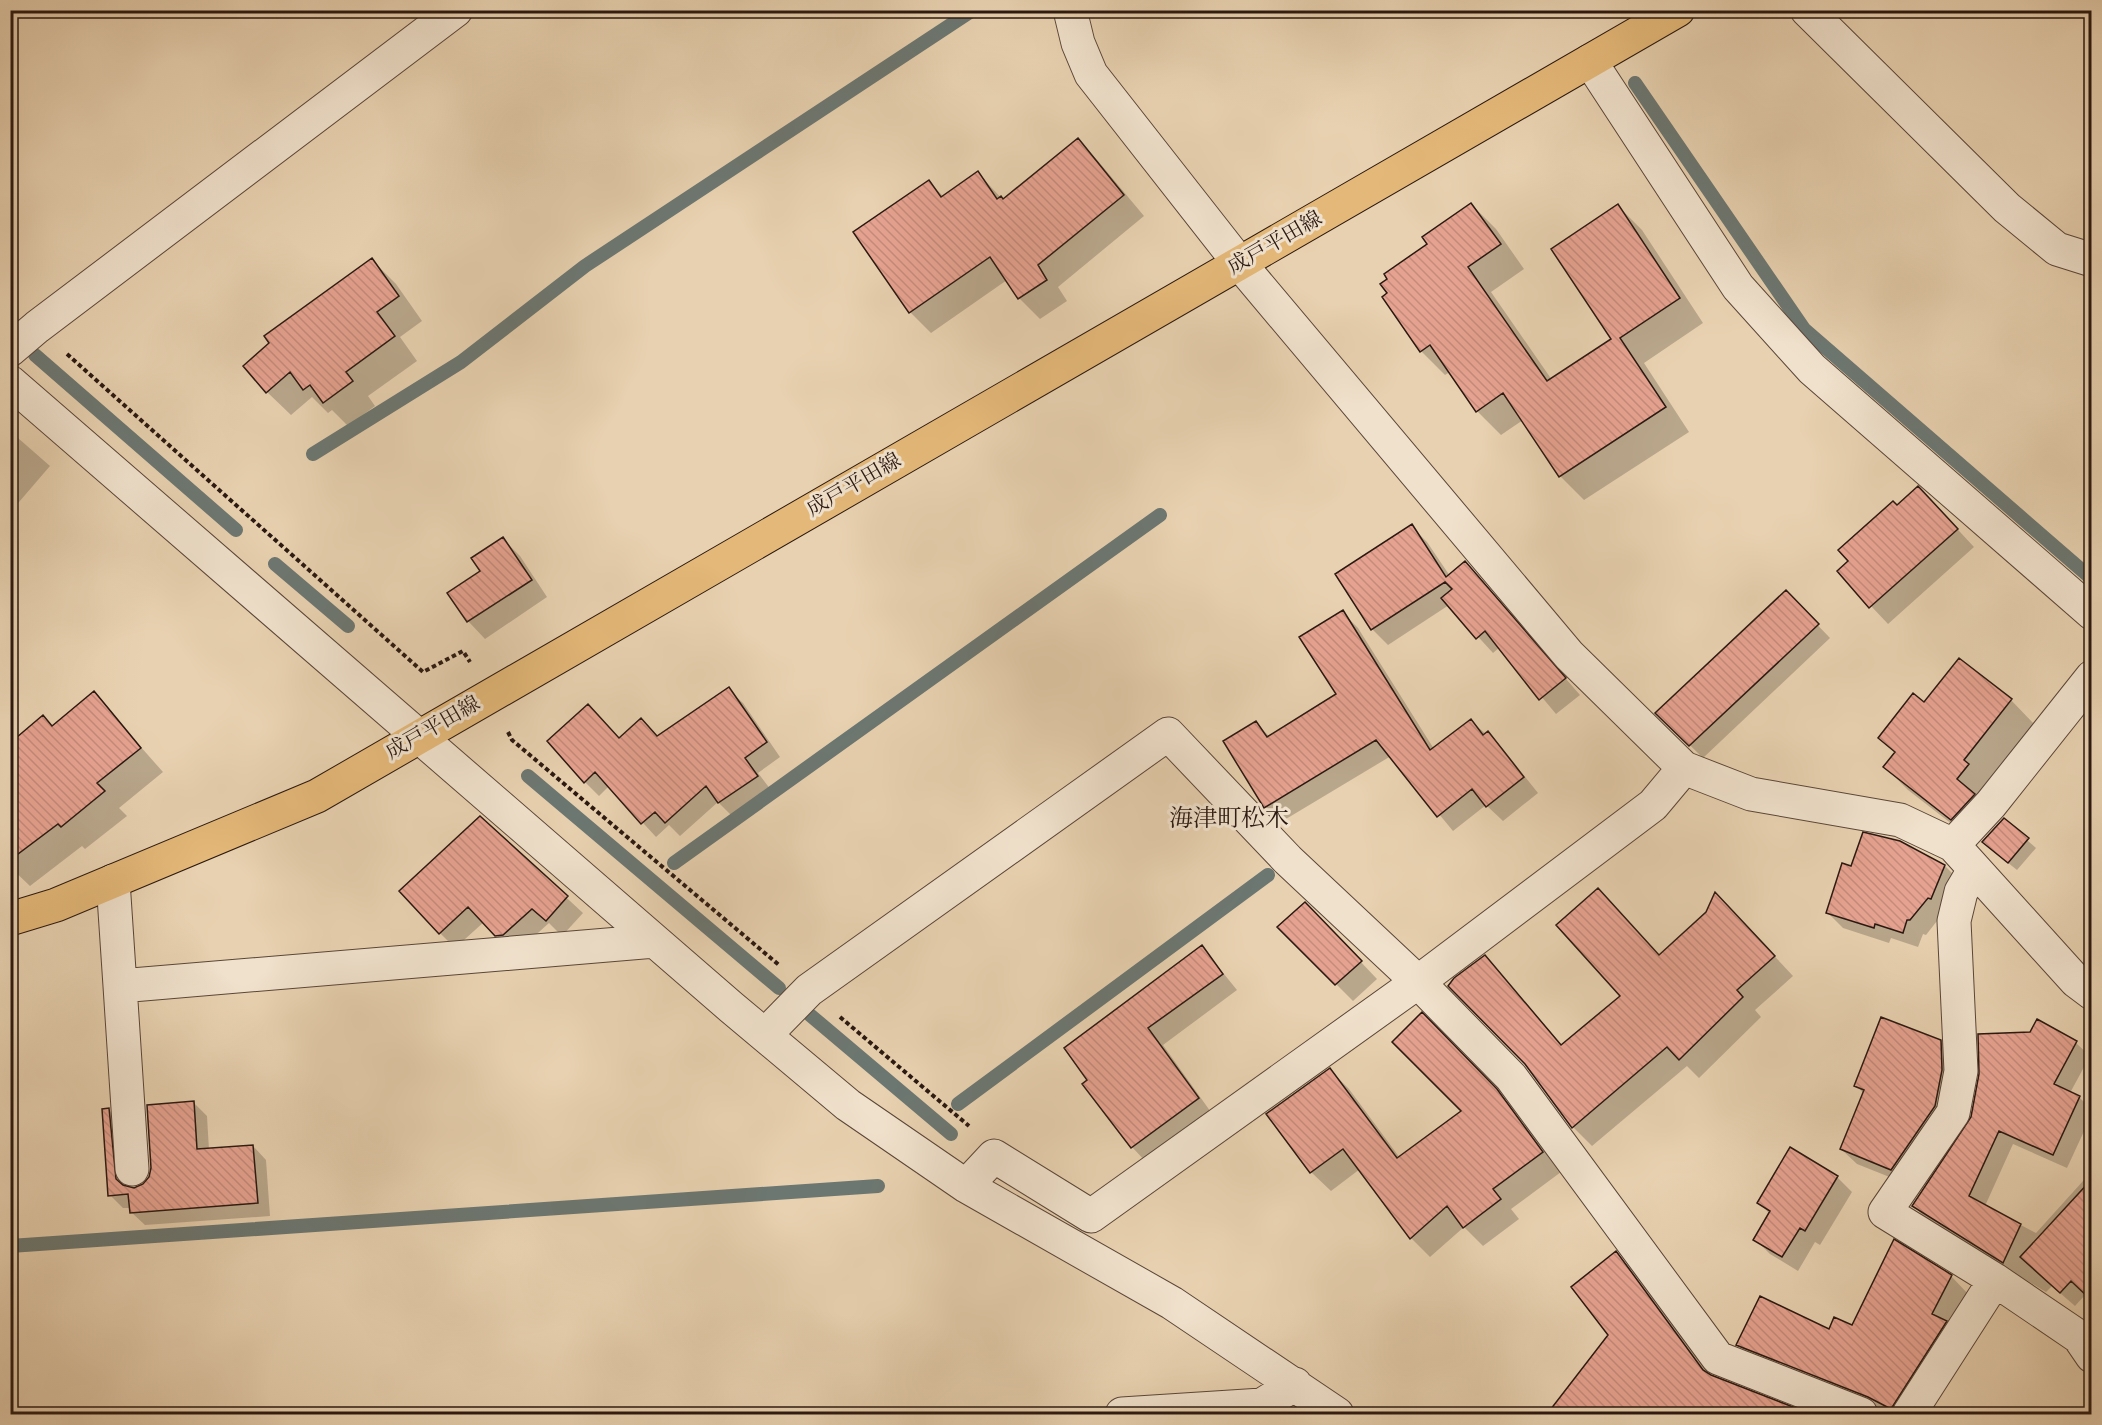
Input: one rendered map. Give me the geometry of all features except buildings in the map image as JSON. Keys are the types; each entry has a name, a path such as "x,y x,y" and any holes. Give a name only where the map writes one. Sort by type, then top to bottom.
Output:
{"main road":[{"name":"成戸平田線","path":"10,919 56,905 317,796 1678,10"}],"street":[{"path":"10,351 37,327 456,10"},
{"path":"1070,10 1078,43 1091,74 1240,264 1569,655 1684,768 1751,794 1900,820 1953,845 2076,981 2091,993"},
{"path":"1807,10 2007,208 2056,249 2091,260"},
{"path":"1590,61 1738,287 1812,369 2091,613"},
{"path":"13,388 848,1106 966,1186 1172,1303 1337,1414"},
{"path":"1953,845 1991,804 2091,676"},
{"path":"765,1035 809,990 1168,734 1288,860 1418,982 1511,1077 1718,1358 1861,1414"},
{"path":"966,1186 994,1156 1090,1216 1418,982 1653,805 1684,768"},
{"path":"1974,870 1961,892 1954,921 1961,1071 1953,1113 1886,1212 1995,1280 2079,1337 2091,1356"},
{"path":"113,881 132,1169"},
{"path":"120,986 655,941"},
{"path":"1909,1414 1995,1280"},
{"path":"1122,1414 1262,1405 1295,1384"}],"waterway":[{"path":"313,454 461,362 585,266 973,10"},
{"path":"1635,83 1804,329 2092,579"},
{"path":"35,355 236,530"},
{"path":"674,863 1160,515"},
{"path":"275,564 348,626"},
{"path":"528,776 779,988"},
{"path":"958,1104 1268,875"},
{"path":"810,1015 951,1134"},
{"path":"10,1246 878,1186"}],"district":[{"name":"海津町松木","path":"1229,819"}]}
